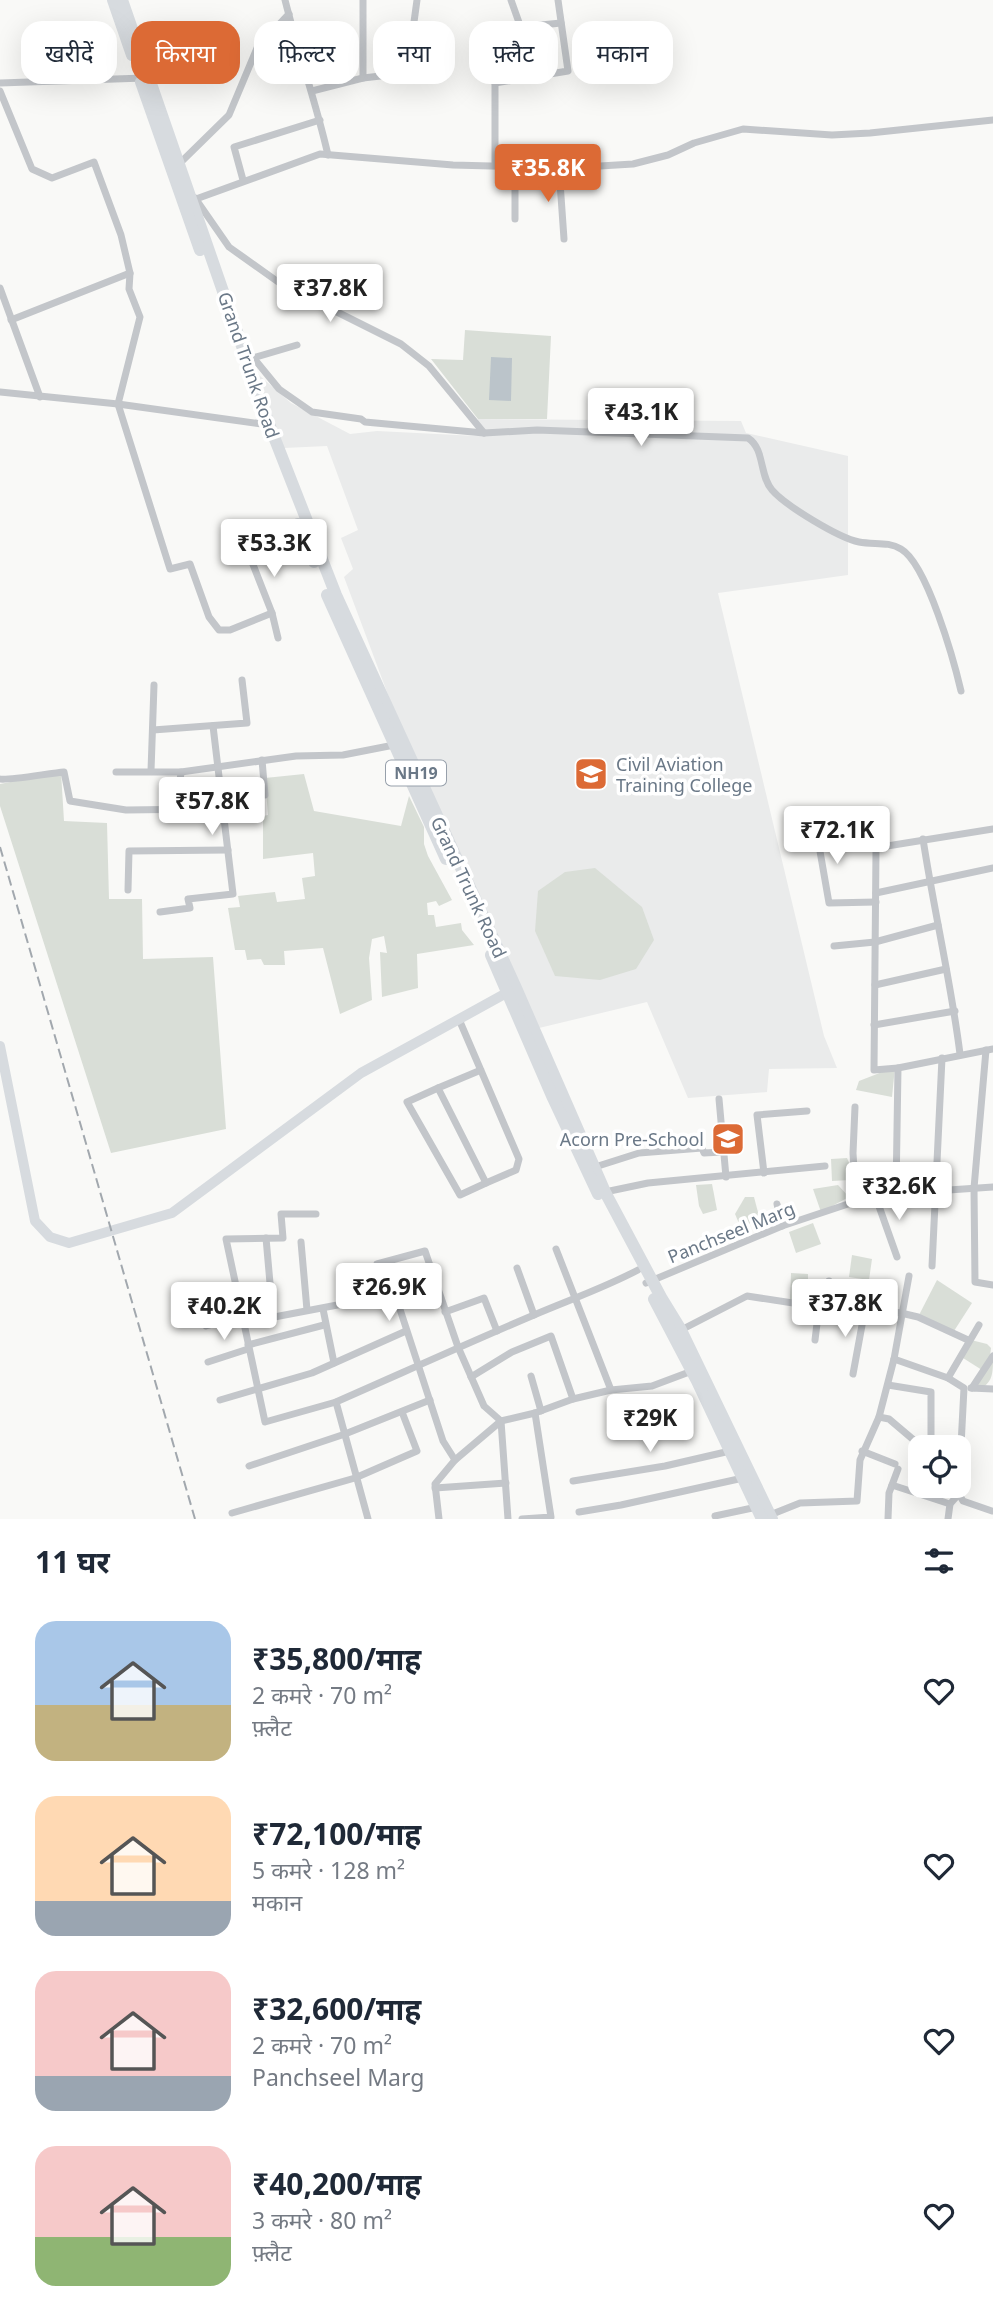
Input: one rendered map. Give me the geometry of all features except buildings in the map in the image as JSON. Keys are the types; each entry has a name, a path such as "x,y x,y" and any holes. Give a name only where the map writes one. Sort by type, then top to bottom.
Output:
{"highway":[{"name":"Grand Trunk Road","path":"113,0 131,45"},
{"name":"Grand Trunk Road","path":"122,0 131,32"},
{"name":"Grand Trunk Road","path":"146,84 304,540 394,746 512,990 605,1192 743,1478 765,1515"},
{"name":"Grand Trunk Road","path":"147,84 193,197 239,338 297,499 336,595 512,990 586,1171 638,1270 681,1330 765,1515"}],"main road":[{"path":"0,1046 35,1221 50,1237 69,1243 172,1213 361,1073 512,990"}],"street":[{"path":"285,0 328,155"},
{"path":"363,0 363,78"},
{"path":"312,91 363,78 407,74 418,0"},
{"path":"512,0 519,21"},
{"path":"558,0 568,71 558,73"},
{"path":"180,164 229,115 257,48 289,14"},
{"path":"0,83 131,78"},
{"path":"495,84 495,165"},
{"path":"0,91 32,169 52,178 94,162 121,235 130,273 129,289 140,317 118,404 170,569 190,564 209,617 219,630 230,629 272,613"},
{"path":"243,180 234,146 320,120"},
{"path":"484,433 429,366 401,344 281,284 229,247 193,197 320,154 453,165 559,167 632,164 668,155 707,139 743,129 832,135 993,120"},
{"path":"515,166 515,219"},
{"path":"559,167 564,239"},
{"path":"10,320 130,273"},
{"path":"0,288 40,397"},
{"path":"239,338 279,389 312,412 361,419 365,422 484,433 563,431 748,438 755,443 770,489 811,519 858,542 892,544 905,551 930,594 954,660 961,691"},
{"path":"253,358 297,345"},
{"path":"0,392 118,404 262,424"},
{"path":"239,528 272,613 278,639"},
{"path":"153,730 247,723 242,680"},
{"path":"151,771 154,685"},
{"path":"160,912 190,908 188,899 233,894 213,726"},
{"path":"116,772 181,772 262,760 343,755 394,746"},
{"path":"262,760 265,795"},
{"path":"0,779 6,781 37,774 64,772 70,801 126,810 205,809"},
{"path":"177,809 181,772"},
{"path":"993,829 923,839 876,850 874,1025 874,1070 898,1068 989,1050 974,1188 975,1282 993,1285"},
{"path":"817,834 829,903 876,897 993,868"},
{"path":"923,839 955,1012 960,1054"},
{"path":"128,890 129,851 228,850"},
{"path":"834,946 875,942 938,925"},
{"path":"875,985 946,969"},
{"path":"874,1025 955,1012"},
{"path":"458,1019 481,1070 519,1159 516,1170 460,1195 407,1102 481,1070"},
{"path":"932,1266 942,1058"},
{"path":"896,1192 898,1068"},
{"path":"438,1088 486,1183"},
{"path":"719,1100 726,1177"},
{"path":"855,1107 853,1153 856,1202"},
{"path":"764,1173 757,1115 807,1111"},
{"path":"595,1167 639,1153 702,1148 704,1153 722,1152"},
{"path":"605,1192 648,1183 825,1166"},
{"name":"Panchseel Marg","path":"649,1282 782,1226 875,1195 993,1187"},
{"path":"875,1195 897,1257"},
{"path":"777,1205 782,1226"},
{"path":"316,1213 281,1214 283,1238 226,1239 256,1390 265,1422 336,1402 458,1347 574,1298 601,1290 638,1270"},
{"path":"266,1238 273,1317"},
{"path":"301,1242 307,1310"},
{"path":"555,1250 611,1390"},
{"path":"377,1264 425,1251 458,1347 484,1406 502,1421 508,1519"},
{"path":"517,1268 534,1315"},
{"path":"715,1516 765,1515 800,1503 857,1501 862,1451 879,1417 888,1385 909,1276"},
{"path":"828,1307 829,1281"},
{"path":"193,1297 234,1285"},
{"path":"853,1374 867,1286"},
{"path":"206,1326 323,1309 395,1294 443,1441 455,1460"},
{"path":"681,1330 747,1296 819,1307 901,1313 918,1317 968,1340"},
{"path":"445,1311 484,1298 498,1331"},
{"path":"816,1340 819,1307"},
{"path":"323,1309 324,1325 334,1363"},
{"path":"208,1362 248,1347 324,1325"},
{"path":"948,1378 979,1325"},
{"path":"220,1400 312,1373 406,1331"},
{"path":"471,1377 512,1352 551,1336 573,1399"},
{"path":"963,1435 968,1388 993,1356"},
{"path":"894,1359 968,1388 993,1389"},
{"path":"439,1519 435,1484 455,1460 502,1421 611,1390 652,1386 692,1371"},
{"path":"522,1519 551,1517 531,1376"},
{"path":"888,1385 931,1392 931,1435"},
{"path":"249,1466 345,1434 430,1400"},
{"path":"336,1402 368,1519"},
{"path":"232,1513 355,1478 417,1451 402,1412"},
{"path":"879,1417 889,1419 908,1435"},
{"path":"573,1481 665,1466 730,1451"},
{"path":"862,1451 896,1467 889,1493 888,1519"},
{"path":"579,1512 743,1478"},
{"path":"435,1488 506,1483"},
{"path":"892,1485 950,1503"},
{"path":"948,1519 950,1503 955,1498"},
{"path":"960,1498 993,1509 990,1519"}],"shaded area":[{"path":"465,330 551,336 547,419 478,419 431,359 463,360"},
{"path":"491,357 512,358 511,401 489,400"},
{"name":"Civil Aviation Training College","path":"253,370 291,403 350,434 377,431 477,436 478,419 741,421 746,433 848,456 848,575 718,593 824,1036 837,1068 769,1069 767,1092 688,1098 647,1002 539,1028 399,724 344,577 353,569 341,538 358,530 327,446 284,448"},
{"path":"61,772 64,821 107,823 109,899 142,899 143,959 213,957 226,1129 111,1153 0,806 0,784"},
{"path":"304,774 314,811 401,826 409,796 424,827 424,844 428,856 452,900 439,906 436,901 427,903 428,915 434,915 436,927 461,923 462,930 474,945 417,954 418,988 382,997 380,952 387,953 384,936 372,939 369,958 372,1000 340,1014 323,948 284,951 285,965 264,965 261,959 247,960 245,950 235,950 228,908 240,907 238,896 275,892 277,902 305,899 302,878 315,876 313,853 263,859 263,816 268,815 265,778"},
{"path":"595,868 642,907 654,940 636,969 600,980 555,976 535,931 538,891 565,872"},
{"path":"895,1067 892,1097 856,1090 859,1081"},
{"path":"847,1158 850,1165 847,1170 852,1170 850,1180 832,1181 831,1159"},
{"path":"712,1184 717,1210 703,1214 696,1185"},
{"path":"838,1185 849,1197 821,1212 813,1189"},
{"path":"745,1197 754,1197 759,1216 745,1227 735,1214"},
{"path":"813,1223 821,1244 796,1253 789,1232"},
{"path":"852,1255 872,1259 869,1280 849,1277"},
{"path":"791,1273 808,1274 808,1303 790,1301"},
{"path":"937,1280 972,1303 954,1331 918,1317"},
{"path":"971,1340 987,1344 991,1348 990,1356 993,1358 990,1379 985,1386 974,1392 982,1370 963,1358"}],"railway":[{"path":"0,847 195,1519"}],"place":[{"name":"Civil Aviation Training College","path":"591,774"},
{"name":"Acorn Pre-School","path":"728,1139"}]}
